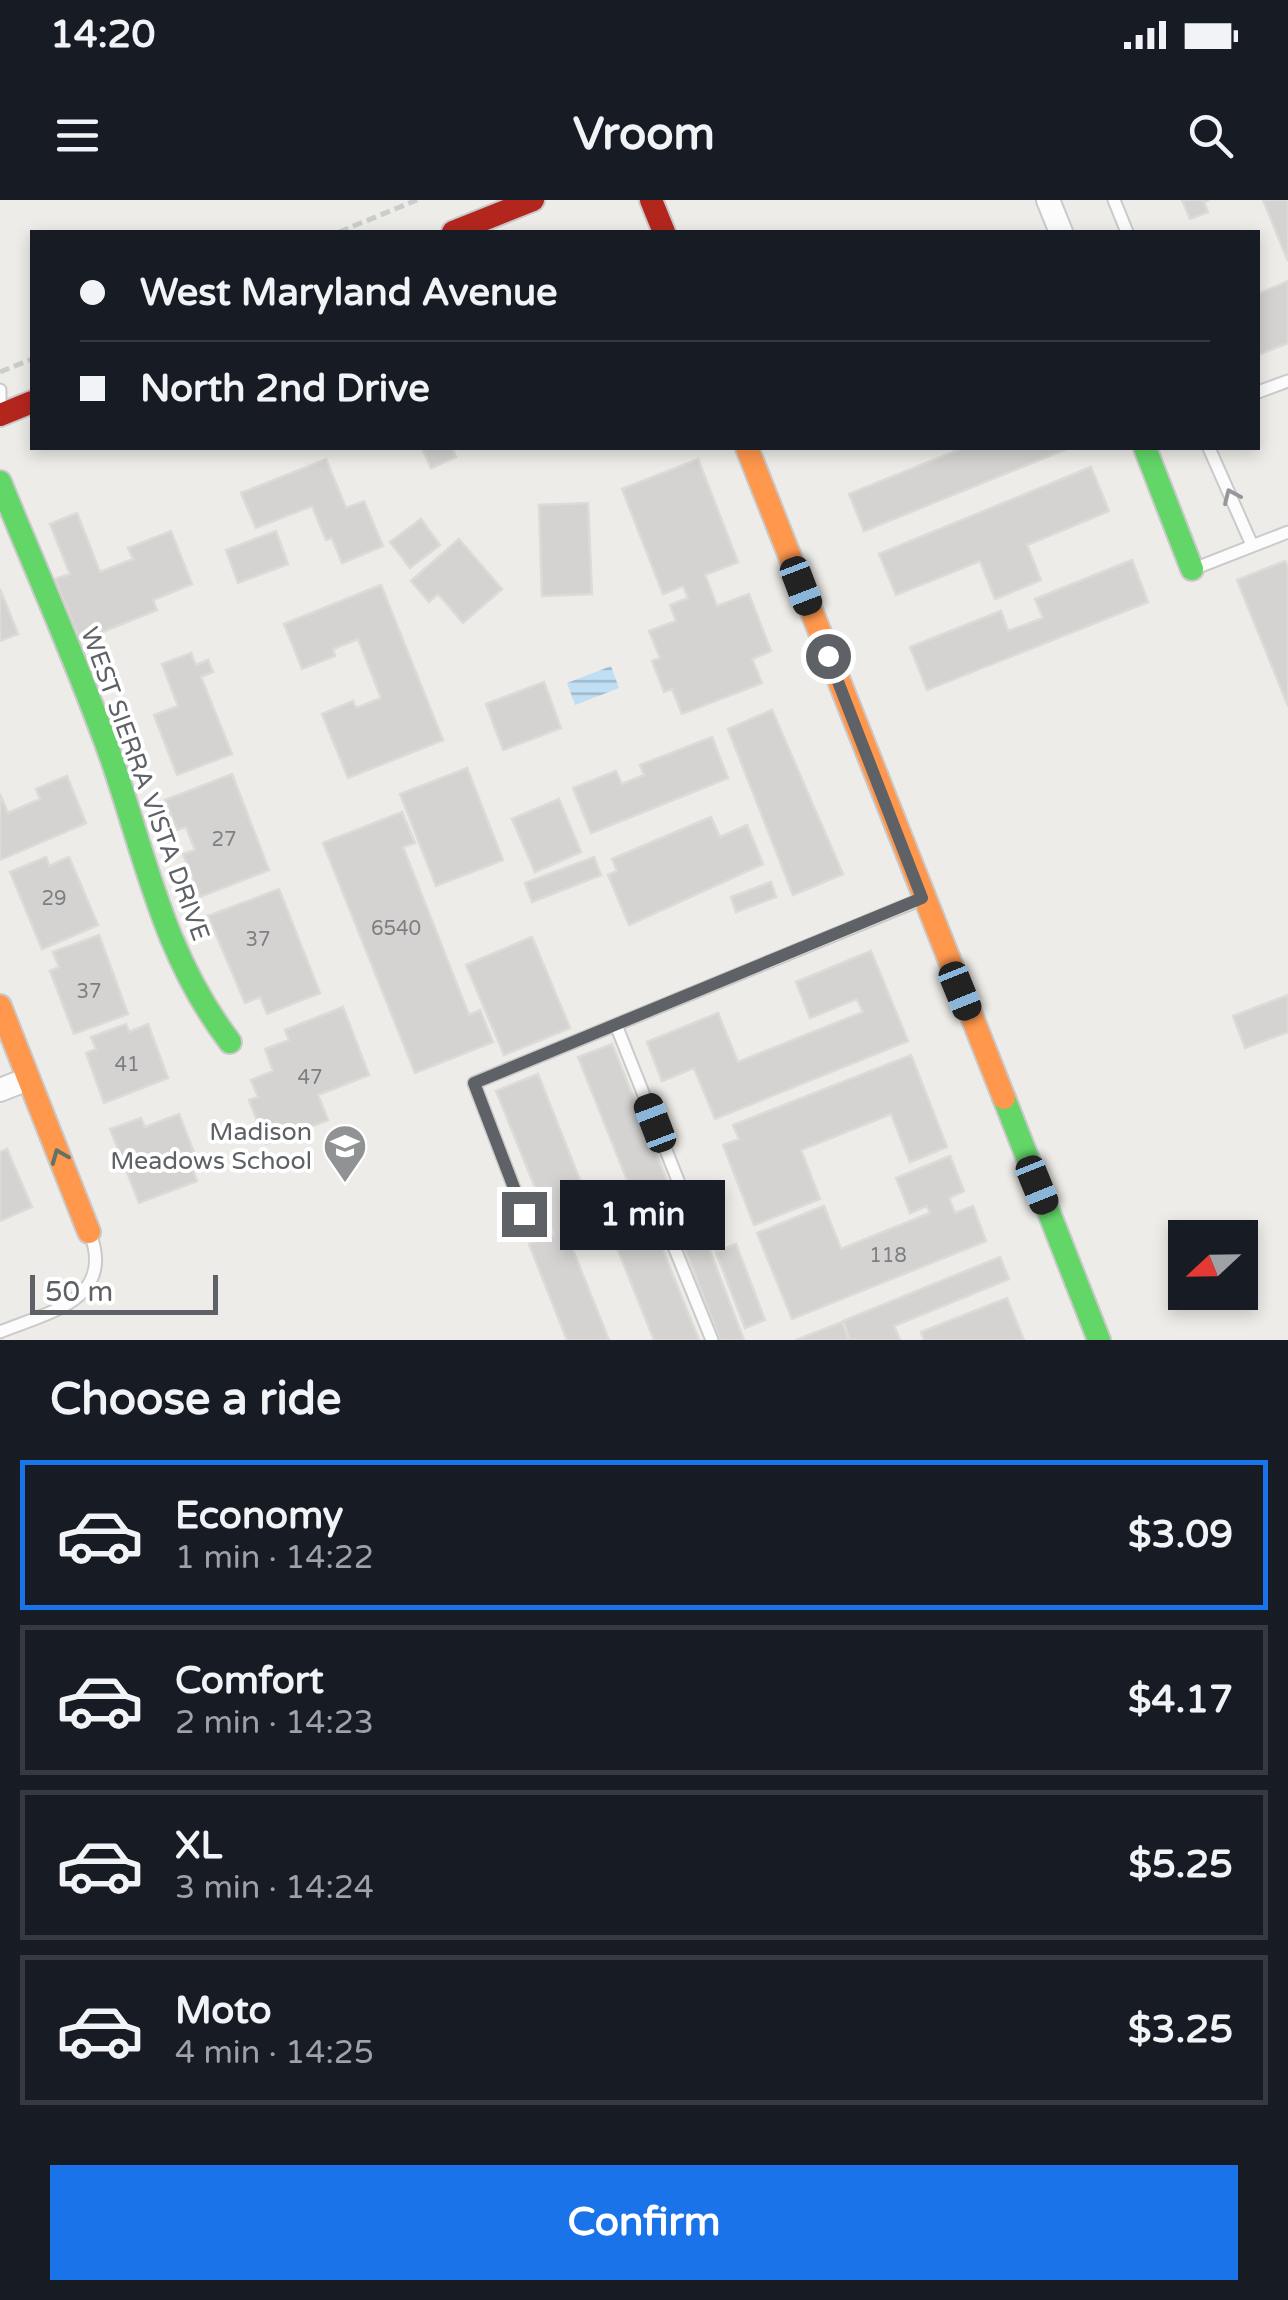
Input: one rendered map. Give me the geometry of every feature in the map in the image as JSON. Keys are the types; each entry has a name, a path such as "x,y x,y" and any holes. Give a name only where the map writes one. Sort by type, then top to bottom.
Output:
{"street":[{"path":"459,230 533,200"},
{"path":"651,200 663,230"},
{"path":"1048,200 1060,230"},
{"path":"0,415 30,403"},
{"path":"748,450 1099,1340"},
{"path":"1146,450 1192,569"},
{"name":"WEST SIERRA VISTA DRIVE","path":"0,482 113,762 133,836 166,925 206,1010 230,1042"},
{"path":"0,1006 89,1232"},
{"path":"0,1090 28,1079"}],"lane":[{"path":"1114,200 1126,230"},
{"path":"1260,391 1288,381"},
{"path":"0,390 0,401"},
{"path":"1211,450 1252,546"},
{"path":"1192,569 1288,532"},
{"path":"524,1214 474,1083 922,898"},
{"path":"616,1025 681,1188 662,1217 712,1340"},
{"path":"0,1332 74,1302 90,1286 97,1254 89,1232"}],"path":[{"path":"345,230 417,200"},
{"path":"0,372 30,360"}],"water":[{"path":"611,666 619,688 575,705 567,683"}],"building":[{"path":"1182,200 1209,200 1204,202 1208,212 1190,219"},
{"path":"1263,200 1288,200 1288,261"},
{"path":"1288,281 1288,343 1260,354 1260,293"},
{"path":"423,450 453,450 456,457 431,468"},
{"path":"958,450 1064,450 864,531 849,494"},
{"path":"326,459 346,508 364,501 383,546 342,563 332,538 326,540 312,506 256,528 241,493"},
{"path":"698,459 738,562 705,575 717,606 749,594 771,651 752,659 762,683 682,714 672,689 664,692 652,661 660,658 649,631 676,621 670,605 688,598 683,586 663,594 622,489"},
{"path":"1091,467 1109,511 1027,545 1041,580 995,599 980,561 896,595 879,554"},
{"path":"588,503 592,594 542,596 539,505"},
{"path":"77,513 100,572 133,559 128,548 171,531 192,584 153,600 157,610 80,641 55,579 70,574 50,524"},
{"path":"421,519 440,545 410,568 390,542"},
{"path":"276,531 288,564 238,583 226,550"},
{"path":"459,539 502,589 463,623 438,594 429,602 411,581"},
{"path":"1132,560 1148,602 927,690 910,647 1001,611 1008,631 1043,618 1035,599"},
{"path":"1285,561 1288,567 1288,706 1237,580"},
{"path":"381,585 443,740 348,778 322,714 353,701 356,708 381,698 358,639 333,649 335,656 302,669 284,624"},
{"path":"0,589 18,634 0,641"},
{"path":"191,653 196,665 208,660 213,672 201,677 232,754 177,775 154,715 178,706 162,664"},
{"path":"544,682 561,728 503,750 486,704"},
{"path":"772,710 843,874 793,895 728,729"},
{"path":"712,737 728,778 591,833 573,788 616,771 622,784 644,775 640,765"},
{"path":"467,768 503,860 436,886 400,794"},
{"path":"232,774 269,870 200,897 183,854 195,850 186,827 177,830 165,800"},
{"path":"67,776 86,823 0,860 0,794 8,813 40,799 36,789"},
{"path":"559,799 581,852 535,872 512,819"},
{"path":"402,812 415,843 403,847 469,1015 480,1010 493,1042 415,1073 323,843"},
{"path":"711,817 720,837 747,825 763,864 629,925 608,875 617,871 612,859"},
{"path":"46,857 49,866 69,857 98,925 42,949 10,872"},
{"path":"594,857 601,875 532,902 525,883"},
{"path":"771,882 776,897 736,912 731,897"},
{"path":"279,889 320,993 267,1014 260,997 245,1003 208,916"},
{"path":"99,935 128,1014 74,1034 50,971 59,967 53,952"},
{"path":"532,937 570,1028 504,1055 466,965"},
{"path":"871,951 908,1041 715,1119 694,1068 662,1081 647,1042 718,1013 738,1062 863,1012 857,999 810,1018 796,982"},
{"path":"1288,995 1288,1032 1245,1048 1233,1016"},
{"path":"343,1007 369,1075 318,1095 328,1120 266,1144 249,1100 258,1097 251,1080 273,1071 265,1049 289,1040 285,1030"},
{"path":"126,1024 129,1032 148,1024 168,1078 104,1103 86,1053 96,1049 91,1037"},
{"path":"612,1044 669,1186 641,1196 699,1340 654,1340 601,1208 633,1195 578,1057"},
{"path":"911,1055 947,1147 910,1162 891,1114 801,1150 820,1199 754,1225 723,1145 739,1139 733,1125"},
{"path":"538,1074 599,1228 569,1240 609,1340 567,1340 529,1244 554,1234 496,1091"},
{"path":"179,1114 197,1160 190,1163 197,1181 139,1203 110,1129 141,1118 145,1127"},
{"path":"7,1149 32,1207 0,1221 0,1152"},
{"path":"950,1156 964,1191 949,1198 955,1213 973,1206 986,1241 792,1319 757,1233 824,1206 841,1249 930,1213 927,1206 910,1213 896,1178"},
{"path":"692,1204 744,1340 720,1340 671,1212"},
{"path":"736,1244 765,1320 745,1328 716,1252"},
{"path":"1000,1257 1009,1279 894,1326 900,1340 850,1340 843,1321"},
{"path":"1007,1298 1024,1340 924,1340 921,1332"},
{"path":"842,1322 849,1340 796,1340"}],"traffic: fast":[{"path":"1146,450 1192,569"},
{"path":"0,482 98,722 172,940 207,1009 230,1042"},
{"path":"1004,1098 1099,1340"}],"traffic: slow":[{"path":"748,450 1004,1098"},
{"path":"0,1006 89,1232"}],"traffic: jam":[{"path":"458,230 533,200"},
{"path":"651,200 663,230"},
{"path":"0,415 30,403"}],"place":[{"name":"Madison Meadows School","path":"345,1184"}],"route":[{"path":"524,1214 474,1083 922,898 828,656"}]}
